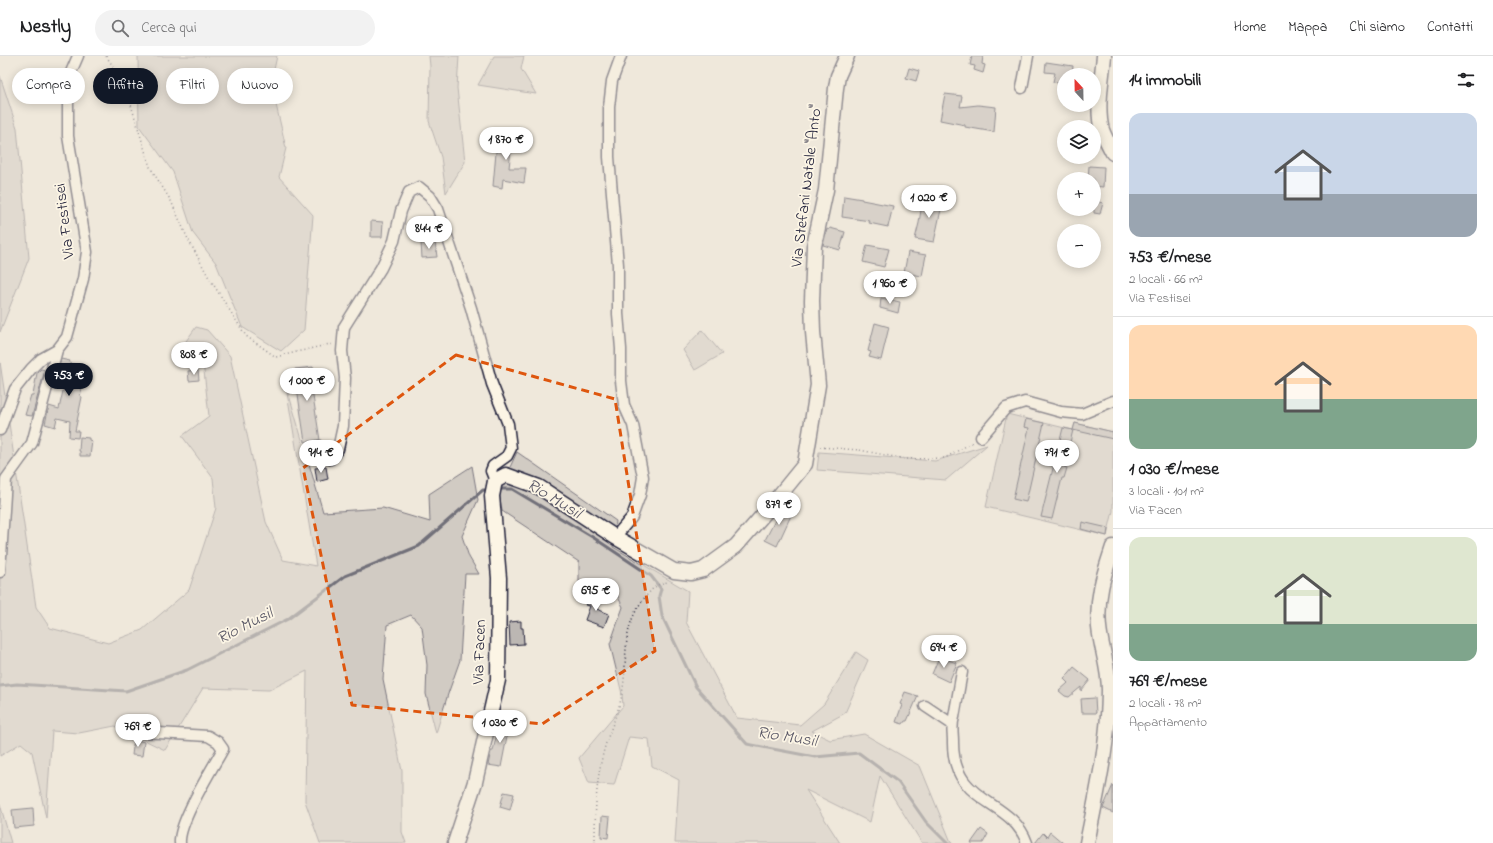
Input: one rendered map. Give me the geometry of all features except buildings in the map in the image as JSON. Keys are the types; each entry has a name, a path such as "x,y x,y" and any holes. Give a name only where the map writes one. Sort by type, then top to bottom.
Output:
{"street":[{"name":"Via Festisei","path":"0,430 15,389 41,359 57,350 67,337 83,279 87,252 68,136 68,79 78,56"},
{"path":"615,537 632,517 640,495 643,477 633,425 624,405 621,381 621,349 618,314 618,265 609,156 609,107 612,81 621,56"},
{"name":"Via Stefani Natale \"Anto\"","path":"495,481 506,475 539,487 615,537 674,570 691,574 703,570 736,546 770,507 805,464 818,385 812,324 814,246 826,190 838,76 847,56"},
{"path":"1022,88 1028,56"},
{"path":"1104,56 1100,118 1102,129 1113,153"},
{"path":"318,446 330,459 338,449 343,426 345,402 346,378 342,351 344,327 381,268 394,241 401,211 409,192 419,188 430,196 438,209 471,308 492,384 508,424 511,448 507,456 493,466 491,471 495,481"},
{"path":"0,572 6,479 32,443 57,350"},
{"path":"981,437 1006,408 1025,402 1061,412 1082,414 1113,401"},
{"name":"Via Facen","path":"455,843 475,782 498,680 499,578 492,496 495,481"},
{"path":"1087,843 1100,775 1109,689 1099,628 1098,600 1113,547"},
{"path":"962,672 952,724 955,765 960,777 970,788 981,798 1008,816 1020,829 1027,843"},
{"path":"925,706 952,724"},
{"path":"142,732 208,736 218,742 223,749 185,820 179,837 180,843"}],"path":[{"path":"106,56 124,82 150,167 171,201 187,237 208,276 246,336 276,357 330,344 342,351"},
{"path":"808,446 859,450 906,459 945,458 981,437"},
{"path":"595,843 599,770 622,694 626,644 631,618 644,599 659,583"}],"highlighted area":[{"path":"456,355 615,399 655,651 542,724 352,705 303,468"}],"shaded area":[{"path":"138,56 277,56 274,68 227,68 227,104 276,104 286,148 279,177 313,215 304,330 281,351 242,327 216,263 193,233 173,172 139,126 139,104 158,104 158,68 138,68"},
{"path":"429,56 459,56 457,88 465,162 446,193 441,157 429,121"},
{"path":"494,56 524,56 521,69 536,94 478,85"},
{"path":"0,76 17,128 29,258 0,332"},
{"path":"196,327 207,330 230,356 266,522 283,560 316,566 285,381 323,512 383,508 430,522 429,494 472,466 478,500 462,536 469,557 479,574 465,574 460,660 436,733 426,694 427,665 422,627 411,615 387,625 383,679 402,771 402,832 406,843 320,843 305,801 307,671 269,690 203,688 165,750 115,726 79,733 52,731 46,818 32,752 21,743 0,756 0,362 36,607 50,628 108,643 142,630 189,590 216,508 213,478 182,436 209,416 203,362 174,358"},
{"path":"702,330 722,354 695,370 683,350"},
{"path":"1007,414 1073,430 1075,423 1113,432 1113,511 1107,536 986,507"},
{"path":"987,445 946,480 817,470 819,452 935,461"},
{"path":"517,452 616,521 613,547 688,591 686,622 737,718 800,725 824,704 856,652 868,660 845,713 812,731 830,740 864,734 920,766 951,842 953,843 922,843 880,776 870,822 806,790 840,843 675,843 679,780 652,766 649,739 629,737 614,785 589,783 579,758 623,706 622,694 610,644 623,607 616,593 579,593 579,562 502,511 499,491"},
{"path":"0,804 11,843 0,843"}],"waterway":[{"name":"Rio Musil","path":"497,489 512,489 594,538 651,576 661,589 659,596 662,616 696,687 747,744 815,757 859,753 898,782 926,822 947,843"},
{"name":"Rio Musil","path":"0,686 17,684 126,691 187,670 288,619 345,576 419,546 483,490 489,490"}]}
